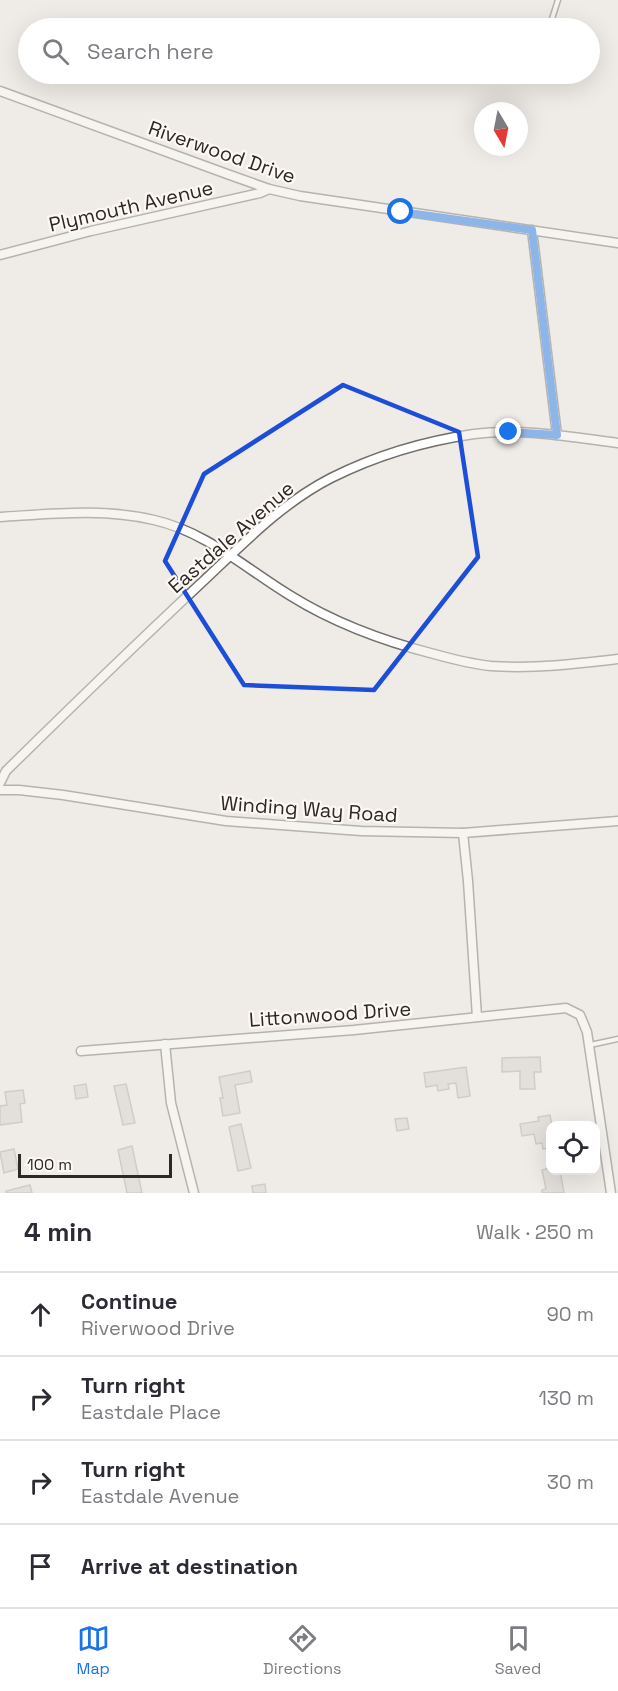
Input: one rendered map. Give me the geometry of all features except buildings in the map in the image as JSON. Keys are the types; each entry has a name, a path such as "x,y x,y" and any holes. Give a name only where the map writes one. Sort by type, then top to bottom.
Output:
{"street":[{"name":"Riverwood Drive","path":"0,91 269,189 300,196 618,243"},
{"name":"Plymouth Avenue","path":"0,255 269,189"},
{"path":"532,230 557,435"},
{"name":"Eastdale Avenue","path":"0,783 6,771 120,658 231,555 292,502 331,478 375,459 422,445 476,434 509,432 557,435 618,444"},
{"path":"0,517 72,513 114,514 154,520 193,533 323,615 399,645 489,666 533,667 618,659"},
{"name":"Winding Way Road","path":"0,790 63,795 226,821 361,831 462,833 618,821"},
{"path":"462,833 468,881 477,1017"},
{"name":"Littonwood Drive","path":"81,1051 354,1030 566,1008 580,1015 587,1032 589,1046"},
{"path":"165,1044 171,1103 194,1193"},
{"path":"589,1046 612,1193"}],"lane":[{"path":"552,18 558,0"},
{"path":"589,1046 618,1039"}],"highlighted area":[{"path":"343,385 459,432 478,557 374,690 244,685 165,561 204,474"}],"route":[{"path":"401,212 532,230 557,435 509,432"}]}
